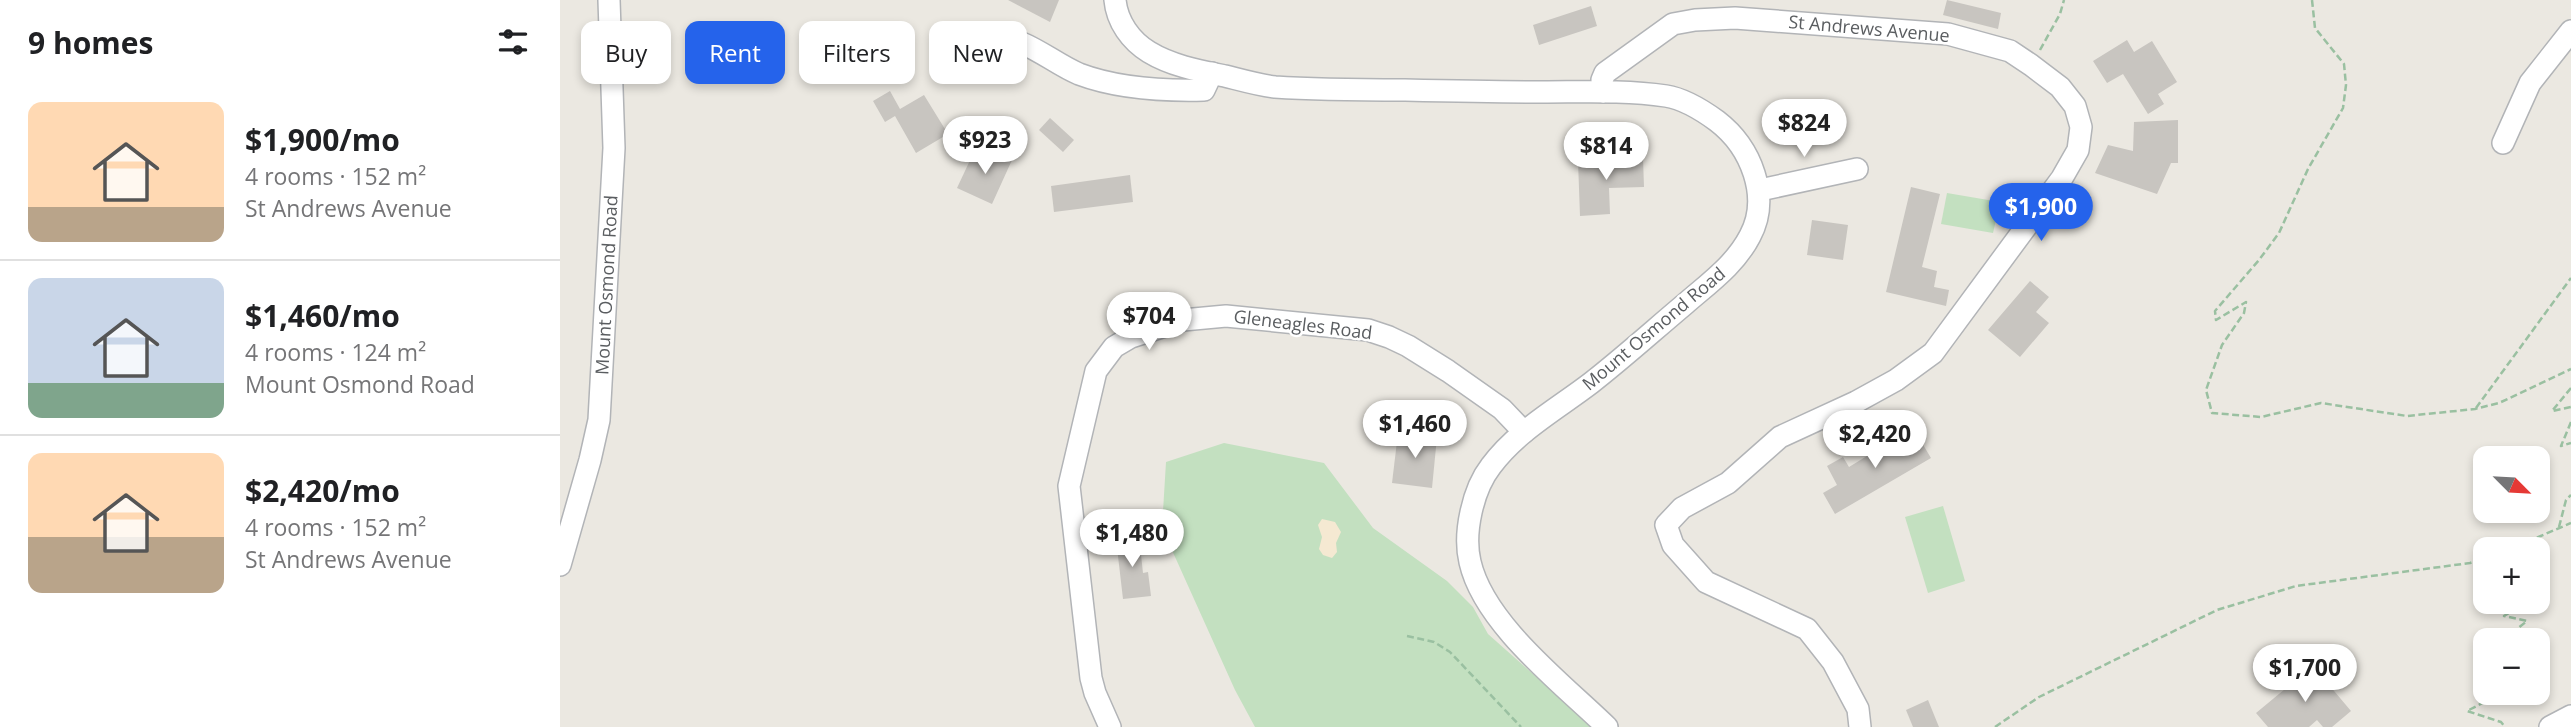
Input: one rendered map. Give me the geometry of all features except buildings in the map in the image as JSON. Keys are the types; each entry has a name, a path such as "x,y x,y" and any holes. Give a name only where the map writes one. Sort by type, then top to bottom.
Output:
{"street":[{"name":"Mount Osmond Road","path":"560,565 599,420 614,148 609,0"},
{"path":"1115,0 1123,26 1142,47 1164,59 1212,74 1271,86 1362,90 1603,92 1669,96 1696,107 1728,131 1747,159 1760,190 1857,169"},
{"name":"St Andrews Avenue","path":"1603,92 1602,80 1605,73 1673,24 1735,18 1948,34 2010,51 2060,87 2074,106 2081,127 2078,150 2062,178 1933,353 1896,380 1856,402 1780,437 1728,483 1682,508 1666,525 1673,545 1706,582 1807,629 1833,662 1858,709 1860,727"},
{"path":"2503,143 2530,83 2571,31"},
{"path":"1027,48 1080,74 1134,87 1204,90 1212,74"},
{"name":"Mount Osmond Road","path":"1608,727 1514,639 1495,614 1469,561 1469,520 1474,497 1492,464 1524,432 1593,382 1722,273 1752,234 1759,212 1760,190"},
{"name":"Gleneagles Road","path":"1110,727 1091,678 1069,486 1090,389 1096,371 1114,347 1150,329 1198,317 1285,320 1368,330 1408,346 1448,371 1502,409 1524,432"},
{"path":"2550,727 2571,716"}],"path":[{"path":"2031,65 2060,14 2064,0"},
{"path":"2312,0 2315,28 2344,64 2346,85 2343,108 2308,169 2279,233 2215,311 2216,320 2246,302 2244,313 2222,345 2206,390 2212,413 2261,417 2321,403 2406,416 2476,409 2499,403 2571,369"},
{"path":"2476,409 2571,278"},
{"path":"2571,388 2553,411 2571,407"},
{"path":"2571,422 2561,446 2571,443"},
{"path":"2558,528 2566,500 2571,495"},
{"path":"2538,537 2571,523"},
{"path":"1995,727 2039,697 2217,610 2296,586 2473,562"},
{"path":"2507,614 2504,616 2526,621 2518,628"},
{"path":"1407,636 1434,642 1450,652 1521,727"},
{"path":"2479,705 2467,711 2501,722 2505,727"}],"green space":[{"path":"1947,193 2000,202 1993,233 1941,224"},
{"path":"1224,443 1324,463 1373,528 1447,581 1473,607 1488,634 1593,727 1255,727 1235,690 1162,528 1166,462"},
{"path":"1943,506 1965,581 1928,593 1905,517"}],"sand":[{"path":"1322,519 1335,522 1341,532 1336,543 1337,552 1332,558 1323,555 1319,549 1322,537 1318,525"}]}
